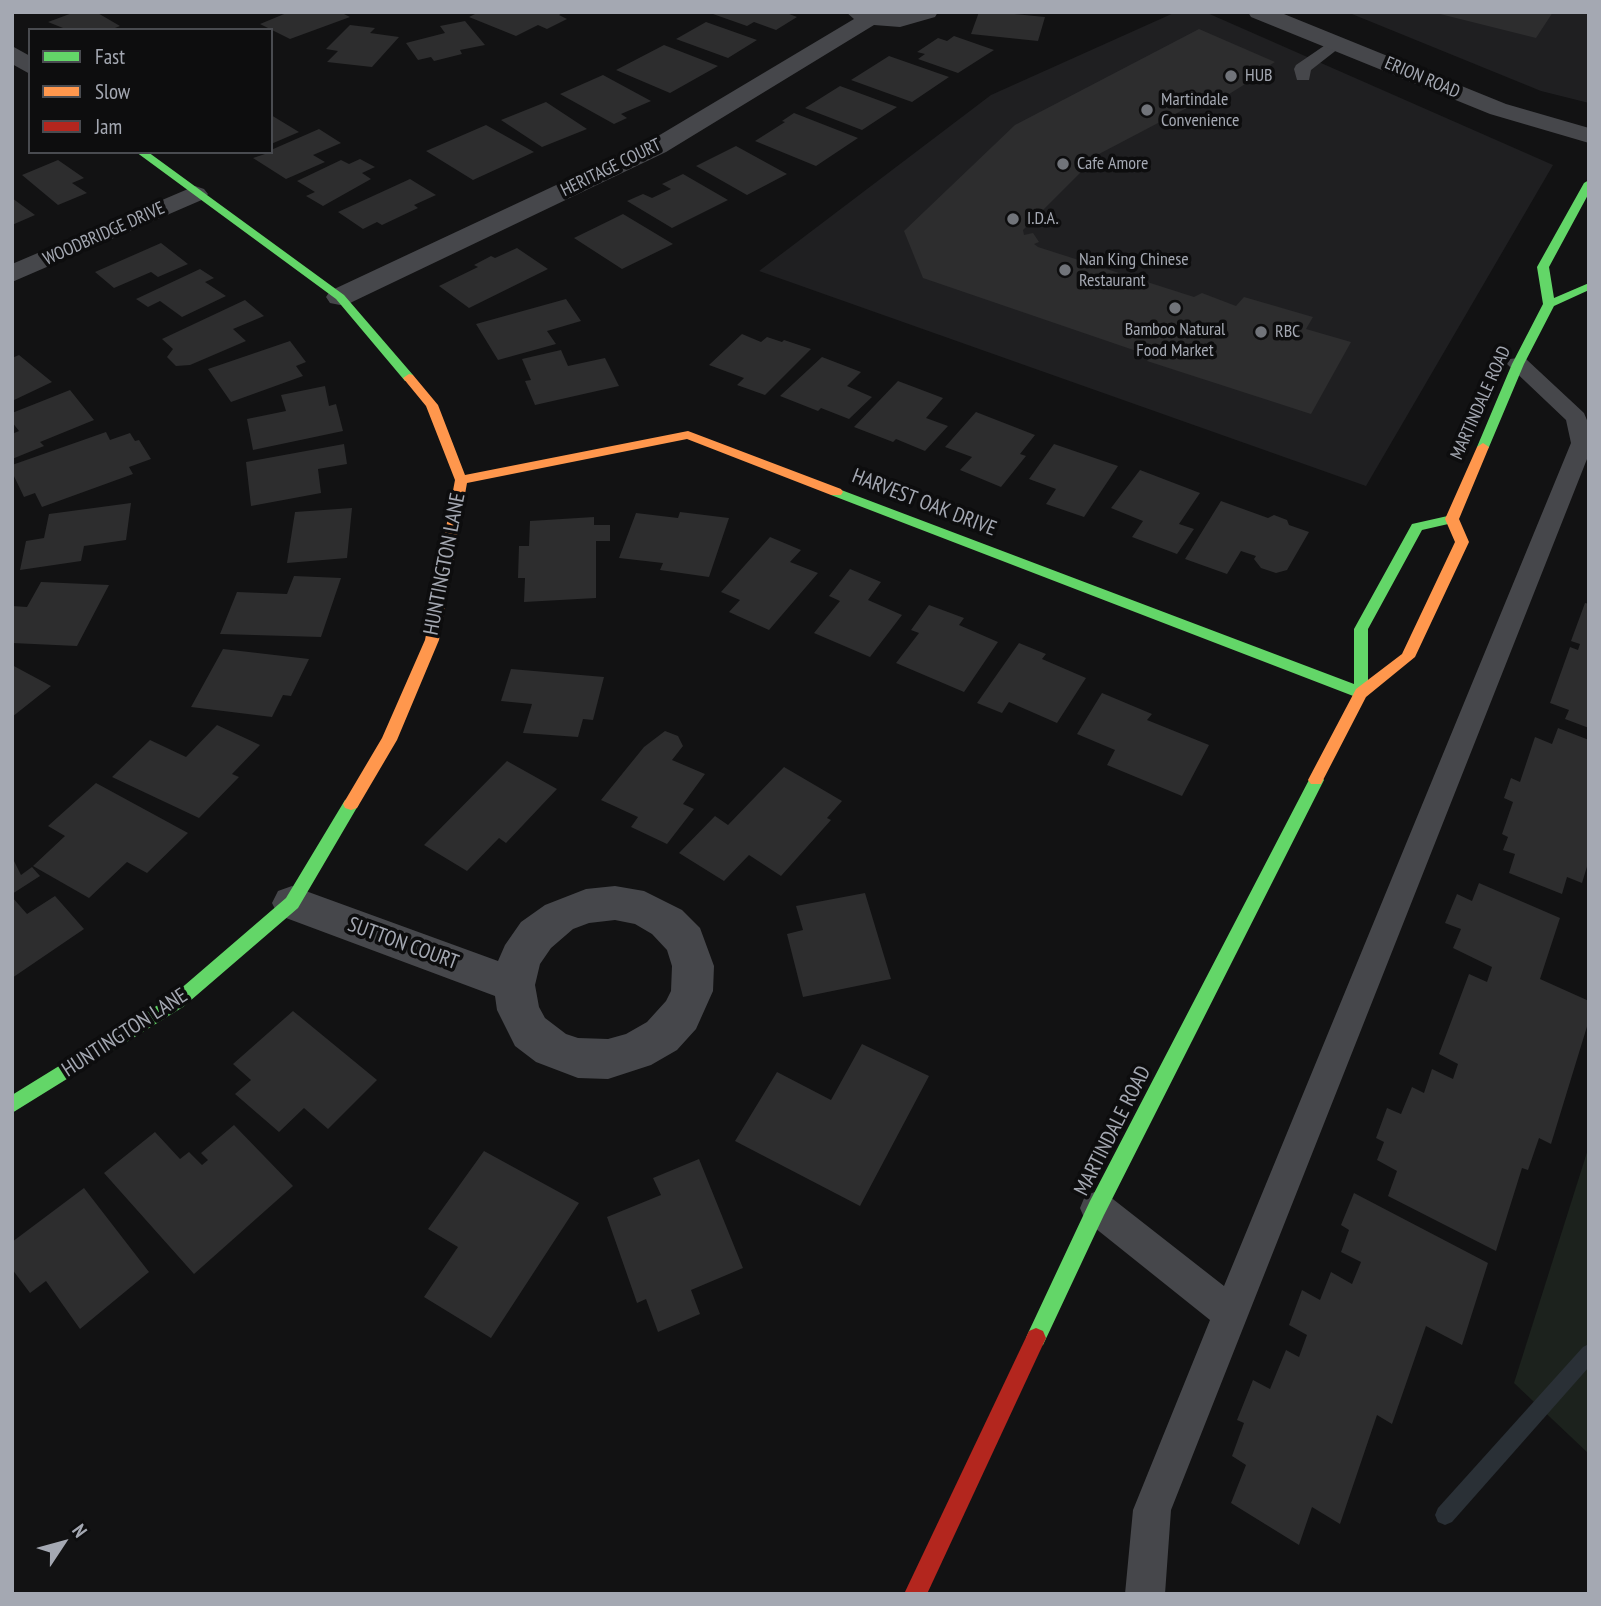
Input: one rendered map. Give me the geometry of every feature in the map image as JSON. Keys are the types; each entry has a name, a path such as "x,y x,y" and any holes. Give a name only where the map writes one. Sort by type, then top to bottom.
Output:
{"street":[{"name":"HERITAGE COURT","path":"340,297 657,147 863,15 900,20 927,12"},
{"name":"ERION ROAD","path":"1259,12 1498,109 1589,136"},
{"path":"12,53 28,65"},
{"name":"HUNTINGTON LANE","path":"12,1105 177,1002 292,903 390,740 432,640 461,480 432,405 340,297 144,154"},
{"path":"1589,183 1543,267 1549,304 1589,286"},
{"name":"WOODBRIDGE DRIVE","path":"12,274 195,194"},
{"name":"MARTINDALE ROAD","path":"1360,692 1408,657 1462,542 1452,519 1518,364 1549,304"},
{"name":"HARVEST OAK DRIVE","path":"461,480 688,435 1360,692"},
{"name":"MARTINDALE ROAD","path":"915,1594 1097,1208 1360,692 1361,629 1417,527 1452,519"},
{"name":"SUTTON COURT","path":"292,903 514,985"}],"lane":[{"path":"1303,76 1302,69 1337,42"},
{"path":"1145,1594 1152,1510 1582,443 1576,418 1518,364"},
{"path":"1097,1208 1231,1314"}],"shaded area":[{"path":"1176,12 1205,12 1553,165 1366,486 759,271 991,95"},
{"path":"1347,12 1589,12 1589,103 1541,91"},
{"path":"1589,1146 1589,1454 1514,1383"}],"building":[{"path":"75,12 96,12 120,26 63,28 48,22"},
{"path":"289,12 340,12 350,17 290,39 273,28 260,24"},
{"path":"479,12 564,12 559,15 567,19 547,29 538,25 516,36 469,17"},
{"path":"784,12 797,17 776,30 754,22 747,26 713,14"},
{"path":"979,12 1045,17 1038,41 971,34"},
{"path":"1432,12 1553,12 1536,38"},
{"path":"465,21 485,45 460,50 462,54 434,61 431,57 418,60 406,43 445,33 440,26"},
{"path":"706,22 757,40 728,58 676,39"},
{"path":"350,25 375,28 370,33 399,37 372,67 327,62 338,51 326,49"},
{"path":"1199,29 1275,62 1226,96 1221,93 1202,104 1198,102 1099,154 1023,230 1024,235 1033,233 1039,242 1034,244 1038,247 1194,297 1202,293 1236,306 1244,297 1313,317 1306,329 1351,342 1311,414 1147,361 1151,356 923,278 904,231 1015,125"},
{"path":"954,36 994,50 958,73 918,59 925,54 917,52 938,38 947,41"},
{"path":"664,45 718,66 670,93 616,70"},
{"path":"889,56 949,77 912,102 851,80"},
{"path":"603,75 651,101 621,114 627,118 614,124 560,94"},
{"path":"840,86 897,107 862,130 805,108"},
{"path":"546,102 587,129 542,147 501,120"},
{"path":"794,113 858,138 816,166 755,141"},
{"path":"273,116 299,132 273,143"},
{"path":"486,125 534,152 473,180 426,151"},
{"path":"319,129 341,143 313,155 325,162 286,179 253,158 273,154 273,149"},
{"path":"736,146 787,174 747,195 696,166"},
{"path":"360,159 375,167 362,173 371,179 323,206 306,196 315,192 297,181 341,160 349,164"},
{"path":"58,160 84,178 72,183 87,193 58,205 22,175"},
{"path":"683,174 728,200 672,228 627,201 643,194 652,198 671,189 662,184"},
{"path":"410,179 436,195 414,205 418,208 382,225 377,222 363,229 338,212"},
{"path":"12,198 35,215 12,225"},
{"path":"623,214 673,244 622,269 574,238"},
{"path":"161,243 188,264 158,277 151,272 114,288 95,272"},
{"path":"517,248 548,269 469,308 439,286 478,267 474,265 491,256 495,258"},
{"path":"200,269 214,278 205,282 226,296 182,317 160,301 148,307 136,299"},
{"path":"566,299 581,321 547,331 556,344 498,360 476,324"},
{"path":"245,300 264,316 233,329 246,341 190,365 176,366 167,357 173,349 162,339"},
{"path":"742,334 761,342 767,337 811,349 765,395 737,385 744,378 709,365"},
{"path":"290,341 306,362 296,366 303,376 231,402 208,369"},
{"path":"561,350 568,366 605,358 619,386 535,405 525,381 531,380 522,359"},
{"path":"19,355 52,382 12,401 12,358"},
{"path":"822,357 861,372 847,386 872,397 849,419 821,408 818,411 780,396"},
{"path":"898,381 943,398 926,418 948,426 925,451 854,427"},
{"path":"325,386 329,406 336,404 343,431 253,450 247,419 286,411 281,395"},
{"path":"70,390 94,420 40,442 44,446 12,459 12,434 19,431 12,422 12,413"},
{"path":"976,412 1035,435 1020,454 1026,456 1001,487 960,470 972,457 945,447"},
{"path":"106,432 110,440 130,433 135,441 139,440 151,459 129,467 133,474 42,507 35,493 24,497 12,472 12,465"},
{"path":"344,444 347,464 318,469 321,493 251,506 246,462"},
{"path":"1054,444 1118,466 1084,517 1046,504 1056,489 1029,479"},
{"path":"1140,470 1200,493 1179,524 1194,529 1177,554 1132,537 1143,521 1111,508"},
{"path":"1221,501 1268,518 1274,515 1287,520 1289,525 1309,532 1287,570 1276,573 1261,568 1254,559 1256,556 1241,551 1227,574 1185,559"},
{"path":"131,503 126,540 84,546 81,561 20,570 26,541 44,538 49,514"},
{"path":"352,508 347,558 287,563 295,512"},
{"path":"680,512 729,518 709,577 660,570 663,563 619,558 636,513 678,518"},
{"path":"594,517 594,525 610,525 610,541 596,541 596,598 524,602 525,578 518,578 519,546 529,546 530,521"},
{"path":"770,537 801,550 790,562 818,573 769,630 729,612 740,600 721,592"},
{"path":"850,569 881,582 868,600 902,615 870,657 814,633 840,601 829,596"},
{"path":"294,576 341,578 321,637 220,634 237,592 287,594"},
{"path":"41,582 109,585 77,646 12,643 12,606 27,607"},
{"path":"1585,603 1589,604 1589,728 1565,719 1569,710 1550,703 1570,647 1578,650 1580,644 1571,641"},
{"path":"929,605 964,618 959,625 998,642 964,692 896,663 919,633 911,630"},
{"path":"1019,643 1046,654 1042,659 1086,678 1057,723 1009,702 1002,713 977,703"},
{"path":"223,649 309,659 291,696 283,695 272,717 191,707"},
{"path":"12,665 51,686 12,717"},
{"path":"511,669 604,677 593,720 583,719 578,737 523,733 532,704 501,701"},
{"path":"1102,693 1152,714 1147,720 1209,745 1182,796 1107,765 1115,750 1077,734"},
{"path":"217,725 260,745 232,774 239,777 199,818 112,777 150,740 186,757"},
{"path":"1558,728 1589,740 1589,860 1582,883 1567,877 1562,894 1509,873 1515,854 1503,850 1508,837 1502,834 1513,802 1504,798 1511,778 1520,782 1535,737 1552,744"},
{"path":"665,731 678,736 683,746 672,760 705,774 683,804 694,809 667,844 631,827 638,817 601,800 644,747"},
{"path":"507,761 557,789 506,843 499,838 467,871 424,845"},
{"path":"784,767 842,801 827,818 831,820 781,876 749,855 724,881 679,853 715,816 728,825"},
{"path":"96,783 188,833 147,873 127,862 89,898 33,866 65,836 48,826"},
{"path":"12,857 21,875 32,867 40,876 12,894"},
{"path":"1479,883 1560,918 1540,979 1589,1001 1589,1020 1551,1144 1539,1138 1528,1170 1522,1168 1496,1251 1388,1196 1397,1171 1377,1160 1384,1142 1376,1138 1387,1108 1401,1114 1412,1087 1424,1093 1432,1069 1453,1079 1458,1064 1439,1054 1469,974 1487,982 1492,967 1453,948 1461,929 1445,923 1457,894 1472,901"},
{"path":"865,893 891,979 803,997 787,934 803,930 796,906"},
{"path":"55,896 84,929 12,978 12,897 27,914"},
{"path":"293,1011 377,1080 328,1129 304,1108 279,1132 235,1094 251,1080 233,1064"},
{"path":"862,1044 929,1076 860,1206 735,1141 777,1072 831,1100"},
{"path":"234,1125 293,1186 194,1274 104,1173 155,1132 180,1159 189,1152 202,1165 208,1160 201,1153"},
{"path":"484,1151 579,1203 491,1338 424,1297 458,1247 428,1229"},
{"path":"699,1159 743,1268 691,1290 700,1314 658,1332 646,1299 637,1303 607,1217 661,1195 653,1178"},
{"path":"84,1188 149,1272 80,1329 46,1281 30,1293 12,1269 12,1242"},
{"path":"1354,1193 1488,1263 1462,1345 1426,1326 1392,1424 1377,1415 1340,1524 1312,1507 1299,1545 1231,1503 1246,1465 1232,1456 1244,1423 1237,1420 1253,1380 1270,1389 1286,1350 1299,1357 1307,1335 1289,1325 1302,1290 1320,1300 1331,1272 1352,1284 1361,1262 1341,1252 1349,1230 1341,1225"}],"waterway":[{"path":"1445,1515 1589,1353"}],"traffic: fast":[{"path":"144,154 340,297 409,378"},
{"path":"1483,447 1518,364 1549,304 1543,267 1589,183"},
{"path":"1549,304 1589,286"},
{"path":"836,492 1361,693"},
{"path":"1361,693 1361,629 1417,527 1452,519"},
{"path":"1036,1338 1097,1208 1316,780"},
{"path":"12,1105 177,1002 292,903 351,804"}],"traffic: slow":[{"path":"351,804 389,740 432,640 461,480 432,405 409,378"},
{"path":"461,480 688,435 836,492"},
{"path":"1316,780 1361,693 1408,657 1462,542 1452,519 1483,447"}],"traffic: jam":[{"path":"915,1594 1036,1338"}],"place":[{"name":"HUB","path":"1231,76"},
{"name":"Martindale Convenience","path":"1147,110"},
{"name":"Cafe Amore","path":"1063,164"},
{"name":"I.D.A.","path":"1013,219"},
{"name":"Nan King Chinese Restaurant","path":"1065,270"},
{"name":"Bamboo Natural Food Market","path":"1175,308"},
{"name":"RBC","path":"1261,332"}]}
